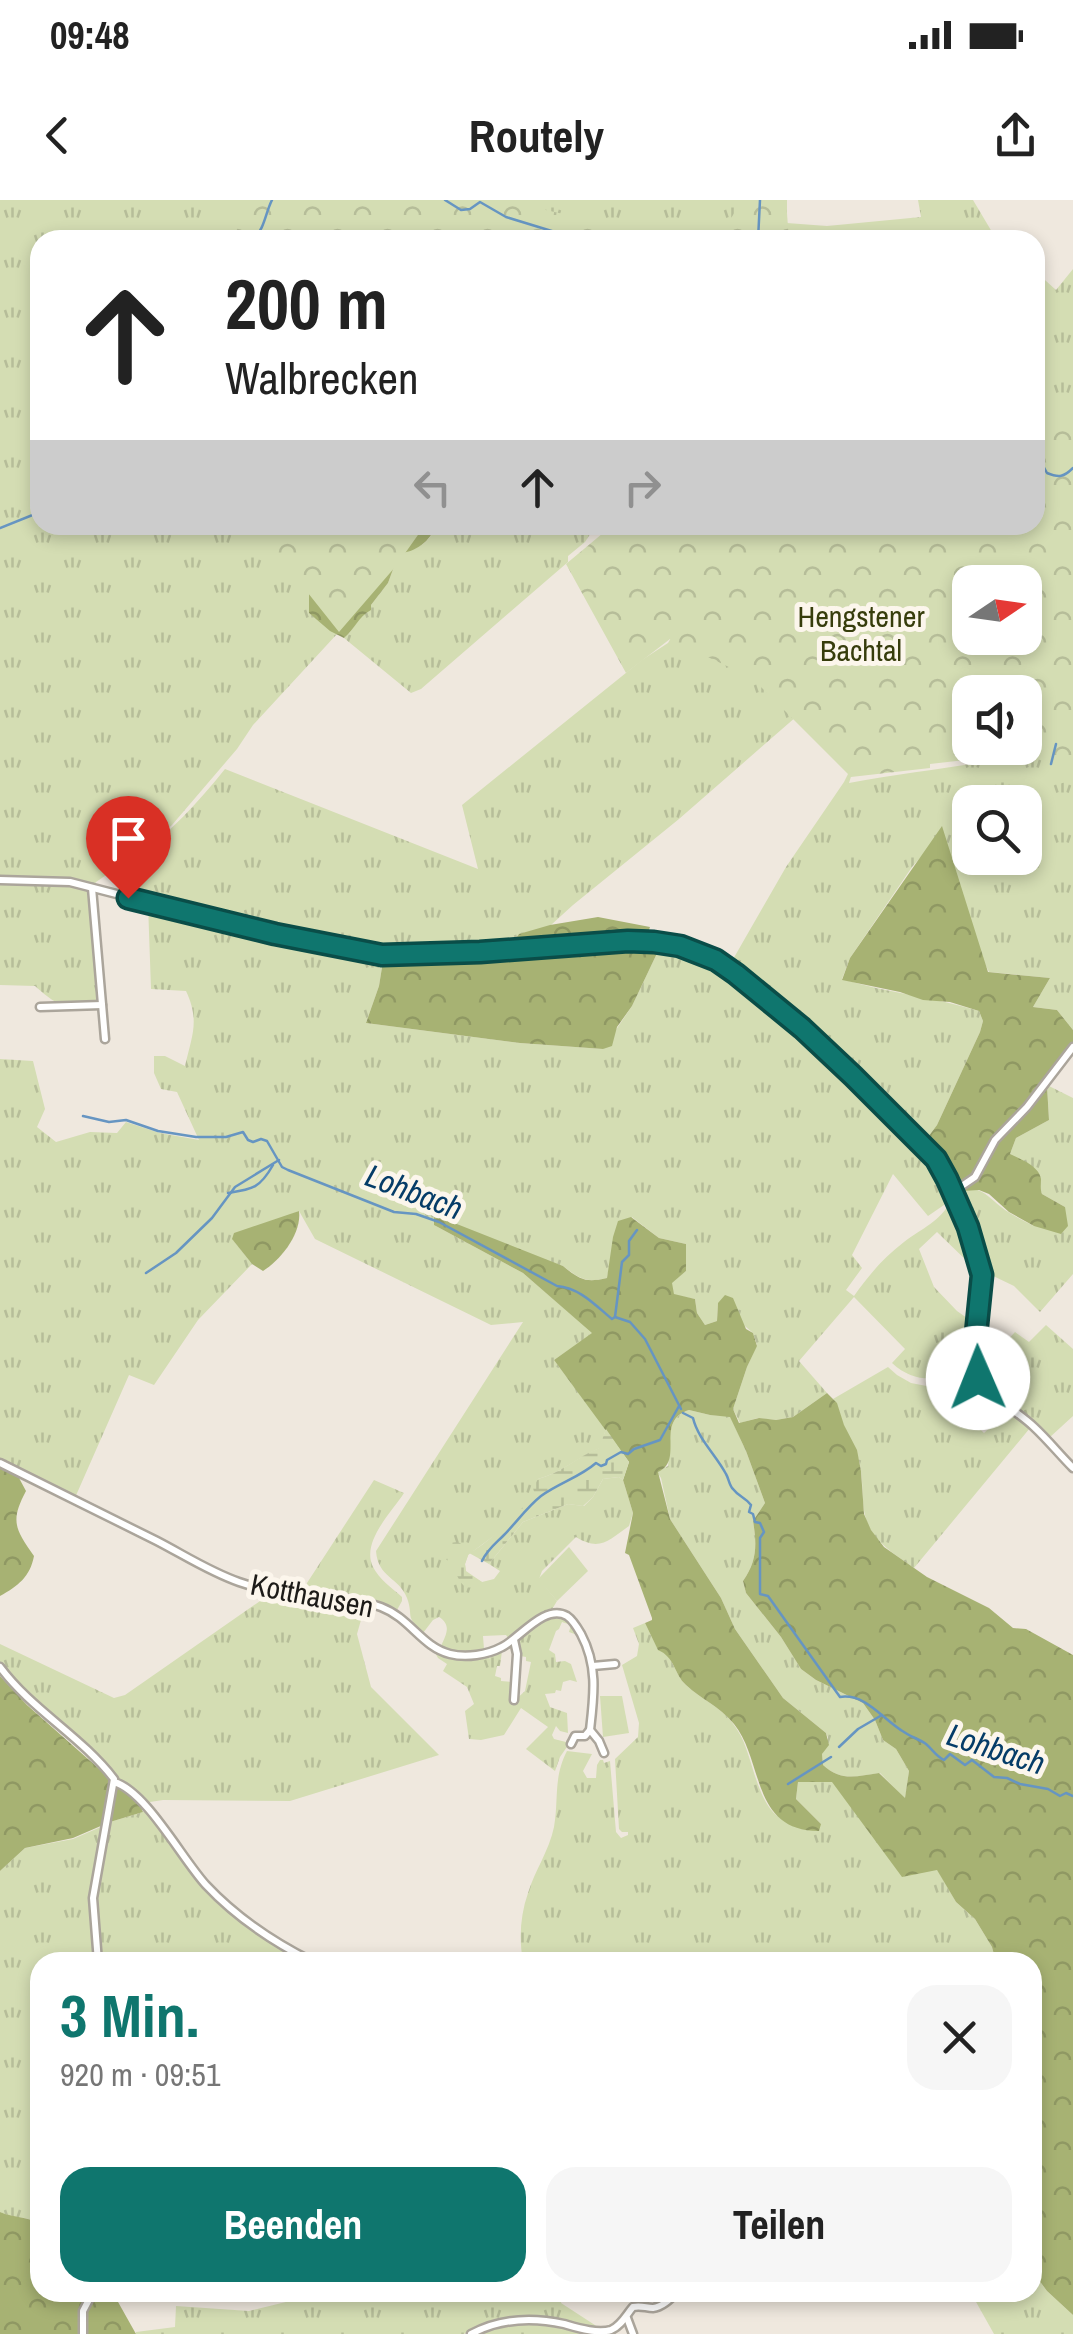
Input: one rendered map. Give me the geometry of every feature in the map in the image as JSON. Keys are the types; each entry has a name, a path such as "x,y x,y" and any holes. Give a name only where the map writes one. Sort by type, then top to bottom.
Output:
{"street":[{"path":"0,880 61,881 236,925 382,955 628,941 668,943 726,966 780,1008 936,1159 953,1192 982,1275 975,1373 1073,1468"},
{"path":"92,888 106,1039"},
{"path":"40,1007 102,1005"},
{"path":"953,1192 975,1177 995,1140 1028,1108 1073,1047"},
{"name":"Kotthausen","path":"0,1463 242,1583 382,1608 408,1622 427,1642 452,1654 481,1654 503,1647 544,1616 560,1613 577,1627 593,1666 590,1730"},
{"path":"514,1640 514,1700"},
{"path":"593,1666 615,1664"},
{"path":"0,1668 86,1748 114,1782 94,1884 97,1952"},
{"path":"571,1744 575,1736 585,1736 590,1730 604,1753"},
{"path":"114,1782 147,1808 201,1879 223,1901 293,1952"},
{"path":"82,2334 83,2311 88,2302"},
{"path":"471,2334 493,2324 518,2320 607,2331 620,2324 634,2306 652,2308 666,2302"},
{"path":"626,2317 634,2334"}],"green space":[{"path":"0,200 301,200 297,230 30,230 30,535 345,535 309,613 337,634 253,725 172,825 92,888 102,1005 65,1006 35,986 0,985"},
{"path":"190,200 514,200 634,230 237,230 242,216 239,210"},
{"path":"413,200 787,200 787,223 827,226 921,217 918,200 973,200 991,230 506,230"},
{"path":"742,200 786,200 788,230 724,230"},
{"path":"1073,269 1073,1030 1057,1010 1033,1007 1050,978 989,972 927,850 850,958 842,979 979,1011 983,1021 937,1125 922,1146 952,1192 944,1205 928,1216 893,1174 852,1255 862,1268 846,1290 854,1296 883,1261 936,1219 952,1200 978,1257 971,1265 937,1232 919,1249 934,1287 977,1325 972,1367 931,1378 901,1370 892,1363 905,1349 854,1297 799,1361 827,1393 793,1417 740,1423 733,1409 757,1345 753,1333 718,1303 717,1321 705,1325 697,1313 695,1299 674,1295 671,1283 686,1271 686,1244 659,1238 632,1217 611,1257 607,1278 588,1280 563,1266 434,1225 523,1273 593,1333 554,1360 606,1429 600,1448 538,1479 536,1495 510,1524 468,1555 466,1573 482,1582 494,1579 500,1571 489,1564 523,1522 568,1504 584,1506 603,1479 623,1480 633,1513 629,1526 604,1542 592,1544 576,1537 542,1571 539,1579 557,1601 551,1611 509,1639 506,1635 483,1636 484,1649 473,1651 441,1646 447,1627 439,1617 423,1633 417,1627 403,1591 381,1567 376,1551 523,1322 491,1325 315,1239 299,1211 233,1240 252,1264 198,1320 154,1385 129,1375 74,1500 0,1459 0,1059 33,1061 45,1109 37,1127 56,1142 90,1132 117,1133 126,1122 199,1140 177,1092 161,1089 154,1073 154,1056 165,1056 185,1066 194,1020 186,991 151,989 148,904 135,897 136,859 183,817 225,769 478,869 462,805 672,636 902,615 849,783 961,765 1042,765 1042,675 1025,675 1025,655 1042,655 1042,565 1039,565 1037,535 1045,535 1045,280 1056,290","holes":["812,703 858,754 844,782 786,867 728,968 697,953 660,947 632,1006 603,1049 520,1043 366,1023 379,986 384,955 456,956 507,951 551,925"]},
{"name":"Hengstener Bachtal","path":"1045,426 1073,427 1073,779 1057,785 1047,770 1042,751 1042,675 952,675 952,761 930,764 930,768 851,777 752,678 670,639 626,673 566,564 601,535 1045,535"},
{"path":"247,535 418,535 339,632 308,593 281,572"},
{"path":"343,535 430,535 422,545 399,553 388,583 371,610 344,638 309,613 309,586"},
{"path":"590,535 568,556 568,562 421,689 411,693 344,638 388,583 399,553 422,545 430,537"},
{"path":"942,826 952,858 952,875 957,875 988,972 1050,978 1033,1007 1057,1010 1073,1030 1073,1048 1047,1086 1049,1120 1016,1138 1010,1154 1037,1170 1042,1194 1065,1207 1068,1226 1061,1234 1034,1226 979,1190 961,1188 953,1192 923,1144 937,1125 980,1032 983,1021 979,1011 842,980 850,958"},
{"path":"598,917 650,927 644,944 660,947 632,1006 617,1027 612,1046 603,1049 520,1043 366,1023 379,986 384,955 456,956 507,951 519,934"},
{"path":"1047,1085 1073,1098 1073,1274 1040,1312 1014,1286 987,1273 972,1225 957,1197 977,1190 1034,1226 1065,1207 1042,1194 1010,1154 1016,1138 1049,1120"},
{"path":"299,1211 289,1245 263,1271 252,1264 232,1239 234,1233"},
{"path":"434,1215 563,1266 588,1280 607,1278 618,1221 631,1217 659,1238 686,1244 686,1271 672,1283 674,1294 695,1299 697,1313 705,1325 717,1321 718,1303 725,1295 733,1298 757,1346 733,1409 739,1423 793,1417 827,1393 837,1403 857,1450 864,1514 884,1547 927,1577 989,1608 1013,1628 1026,1629 1073,1655 1073,2315 1042,2284 1042,1952 993,1952 975,1919 956,1902 937,1870 902,1877 832,1782 798,1782 796,1799 821,1824 819,1831 797,1828 770,1807 734,1724 682,1681 668,1657 658,1650 645,1623 652,1618 625,1553 633,1513 623,1480 629,1462 554,1360 592,1333 523,1273 434,1225","holes":["689,1410 730,1417 765,1503 753,1521 755,1552 743,1581 746,1593 801,1669 863,1703 883,1740 896,1749 909,1771 905,1798 879,1773 843,1776 823,1765 822,1754 829,1745 826,1733 783,1698 735,1629 721,1598 670,1519 658,1472 669,1459 673,1423"]},
{"path":"1046,1325 1073,1349 1073,1416 1049,1438 990,1384 981,1360 984,1333 1002,1346 1015,1332 1029,1342"},
{"path":"888,1367 911,1383 937,1388 984,1433 1010,1409 1030,1428 914,1568 881,1543 868,1525 859,1459 833,1399"},
{"path":"689,1410 730,1416 765,1503 753,1521 755,1552 743,1581 746,1593 801,1669 863,1703 883,1740 896,1749 909,1771 905,1799 880,1773 843,1776 823,1765 826,1733 783,1698 735,1629 721,1598 670,1519 657,1472 668,1466 672,1425"},
{"path":"606,1429 629,1462 623,1480 603,1479 583,1506 568,1504 523,1522 489,1564 469,1553 466,1571 482,1582 474,1587 464,1586 446,1559 450,1550 443,1549 441,1544 458,1542 473,1551 482,1545 535,1495 533,1488 538,1479 599,1448"},
{"path":"0,1468 19,1478 26,1491 16,1518 22,1539 34,1556 22,1580 0,1596"},
{"path":"374,1480 404,1493 379,1528 370,1557 379,1575 402,1597 397,1610 371,1599 306,1589"},
{"path":"569,1547 588,1571 557,1601 538,1579"},
{"path":"273,1592 365,1606 357,1634 371,1687 439,1755 290,1801 163,1800 147,1806 32,1702 0,1667 0,1644 114,1698 125,1695"},
{"path":"560,1616 570,1622 580,1636 569,1632 571,1625 562,1622 549,1650 555,1654 556,1662 571,1664 577,1682 563,1682 561,1691 545,1694 550,1707 567,1713 568,1733 556,1726 554,1739 571,1741 555,1771 526,1749 548,1727 521,1708 504,1735 469,1739 465,1711 474,1704 467,1687 443,1671 447,1664 433,1649 446,1654 487,1654 490,1659 491,1653 502,1651 495,1676 512,1682 512,1703 525,1691 531,1662 520,1656 519,1637 547,1617"},
{"path":"645,1623 658,1649 668,1656 682,1681 732,1723 743,1741 766,1803 774,1813 791,1823 821,1824 796,1799 798,1782 832,1781 883,1848 937,1869 956,1902 975,1919 993,1952 522,1952 523,1910 552,1836 558,1780 567,1751 592,1754 583,1771 587,1778 596,1778 600,1760 610,1761 616,1832 621,1838 628,1835 619,1829 615,1759 638,1737 639,1723 622,1665 637,1656 639,1644 633,1628"},
{"path":"0,1676 27,1705 140,1805 143,1812 73,1838 25,1848 0,1871"},
{"path":"600,1696 622,1696 629,1733 603,1737"},
{"path":"145,1809 184,1860 236,1914 296,1952 101,1952 96,1899 110,1822"},
{"path":"103,1826 89,1898 94,1952 30,1952 30,2219 0,2212 0,1871 25,1848 73,1839"},
{"path":"0,2212 30,2220 30,2302 118,2302 136,2334 0,2334"},
{"path":"1042,2284 1073,2315 1073,2334 994,2334 976,2302 1042,2302"},
{"path":"286,2302 561,2302 601,2329 514,2318 480,2325 464,2334 136,2334 175,2327 176,2306 249,2311"},
{"path":"536,2321 603,2334 474,2334 492,2326"}],"waterway":[{"path":"260,230 272,200"},
{"path":"445,200 461,210 480,202 506,217 548,230"},
{"path":"758,230 760,200"},
{"path":"1045,469 1055,476 1073,468"},
{"path":"0,528 30,516"},
{"path":"1051,764 1056,744"},
{"name":"Lohbach","path":"83,1116 109,1122 126,1120 158,1131 196,1137 226,1137 243,1132 253,1142 267,1141 282,1167 288,1170 394,1212 439,1222 557,1286 580,1294 612,1319 630,1322 645,1339 681,1409"},
{"path":"146,1273 176,1253 212,1218 235,1187 279,1160"},
{"path":"228,1193 255,1186 273,1165"},
{"path":"615,1317 622,1262 629,1255 629,1241 637,1230"},
{"path":"482,1561 541,1496 596,1463 601,1466 621,1452 628,1454 660,1440 679,1406"},
{"name":"Lohbach","path":"683,1413 693,1418 732,1487 751,1505 749,1512 764,1532 760,1538 760,1594 768,1596 840,1697 866,1703 944,1760 950,1754 965,1765 972,1760 994,1777 1048,1789 1060,1796 1073,1796"},
{"path":"839,1747 858,1729 882,1715"},
{"path":"788,1784 831,1757"}],"route":[{"path":"128,898 382,955 628,941 680,946 716,960 780,1008 936,1159 968,1227 982,1275 973,1364 978,1378"}]}
